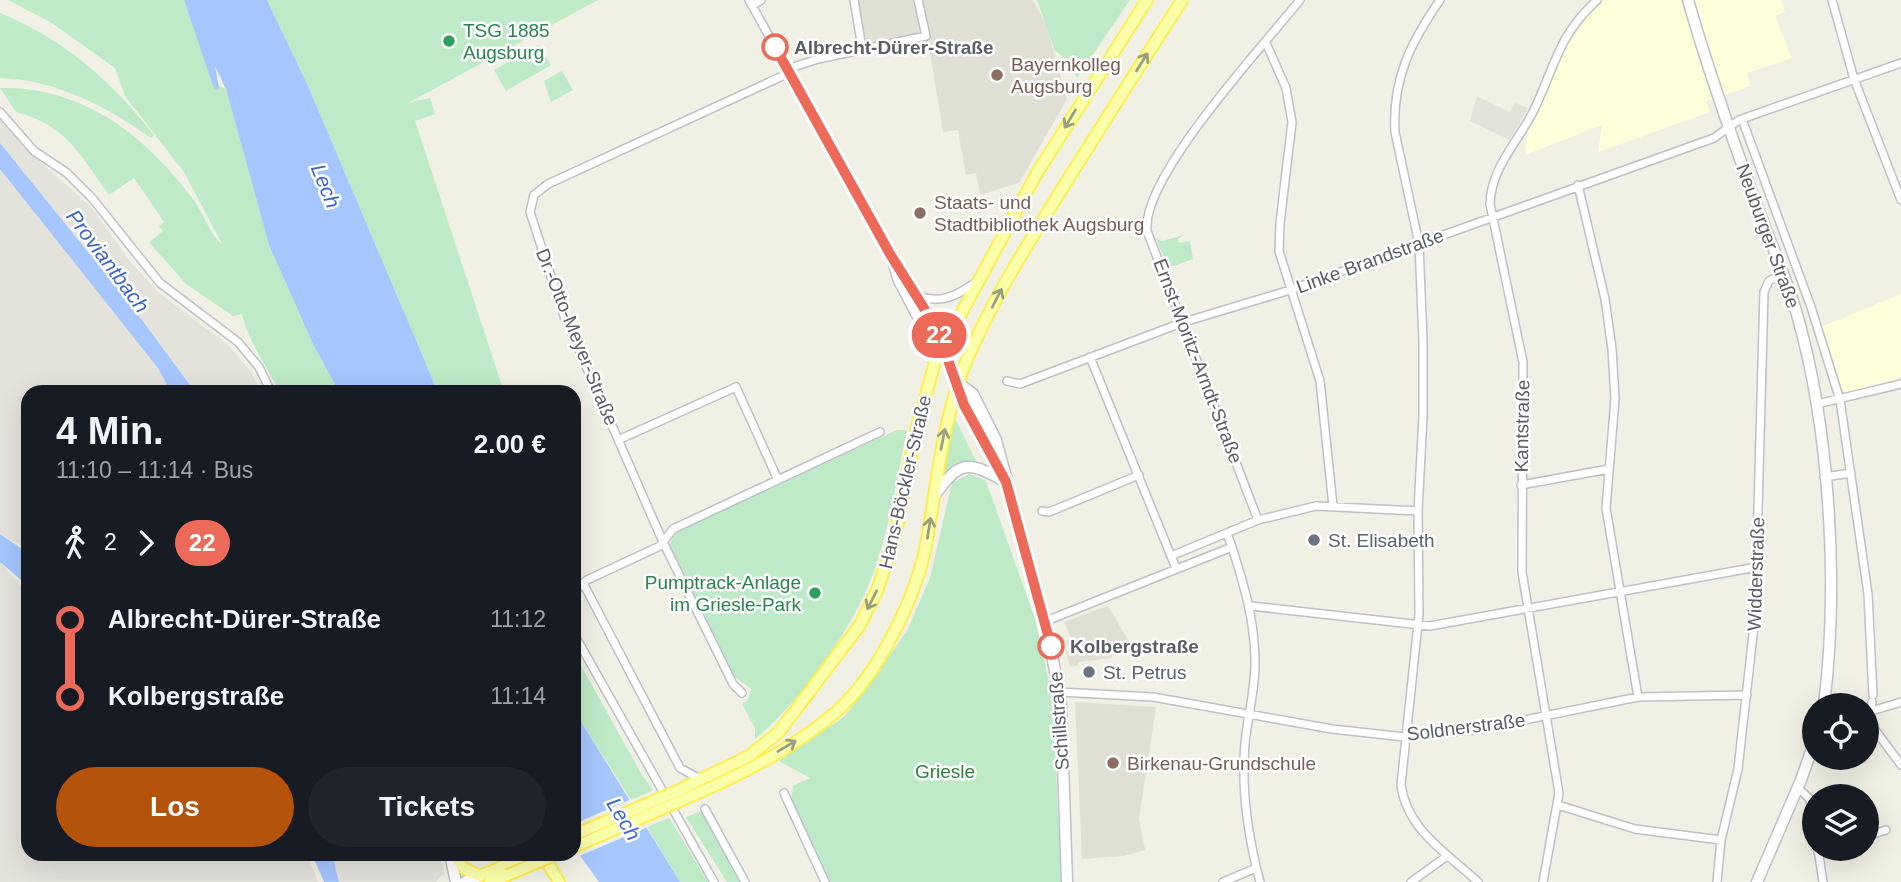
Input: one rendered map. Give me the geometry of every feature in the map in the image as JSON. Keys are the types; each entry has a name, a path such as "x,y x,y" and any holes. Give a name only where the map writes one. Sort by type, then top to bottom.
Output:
{"main road":[{"name":"Hans-Böckler-Straße","path":"704,785 779,732 860,625 877,590 895,537 919,416 934,362 975,283 1077,107 1147,0"},
{"name":"Hans-Böckler-Straße","path":"704,785 814,730 839,710 856,690 890,638 909,598 926,542 943,435 957,382 1005,281 1182,0"},
{"path":"581,844 704,785"},
{"path":"581,832 678,797"},
{"path":"458,861 466,869 487,880 520,861"},
{"path":"506,870 535,861"},
{"path":"546,861 559,882"}],"street":[{"path":"750,3 761,0"},
{"path":"854,0 862,48"},
{"path":"788,71 862,48 926,36 918,0"},
{"name":"Ernst-Moritz-Arndt-Straße","path":"1258,520 1147,231 1147,215 1152,200 1192,134 1300,0"},
{"path":"1440,0 1410,46 1395,96 1395,132 1419,244 1423,416 1418,511 1418,626 1401,785 1405,806 1423,832 1478,882"},
{"name":"Kantstraße","path":"1543,882 1558,805 1557,781 1527,610 1521,555 1525,410 1523,362 1490,204 1493,178 1534,110 1562,42 1597,0"},
{"name":"Neuburger Straße","path":"1688,0 1729,128 1796,313 1817,404 1832,624 1825,693"},
{"path":"1832,0 1854,79 1901,200"},
{"name":"Schillstraße","path":"750,3 890,254 937,329 964,405 1006,482 1046,621 1059,692 1067,882"},
{"path":"1266,43 1285,84 1290,107 1291,138 1279,237 1282,264 1321,381 1333,506"},
{"name":"Linke Brandstraße","path":"1007,381 1020,384 1184,322 1290,290 1714,138 1742,119 1901,63"},
{"name":"Dr.-Otto-Meyer-Straße","path":"742,692 733,684 663,542 560,304 530,212 531,200 539,188 788,71"},
{"path":"0,111 34,151 80,185 160,283 238,342 259,367 268,385"},
{"name":"Neuburger Straße","path":"1742,119 1811,307 1840,400 1868,594 1873,693"},
{"path":"1578,185 1605,299 1612,349 1615,399 1607,520 1638,697"},
{"name":"Schillstraße","path":"890,254 897,280 928,339 942,346"},
{"name":"Widderstraße","path":"1717,882 1721,841 1738,769 1747,695 1757,567 1764,292 1769,281 1783,273"},
{"path":"916,295 940,300 954,296 975,283"},
{"path":"1090,357 1176,568"},
{"path":"1817,404 1901,384"},
{"path":"618,440 736,387 778,480"},
{"path":"704,785 680,768 583,583 660,547 673,529 880,432"},
{"path":"933,497 952,472 963,466 976,466 1006,482"},
{"path":"1521,485 1609,469"},
{"path":"1824,477 1851,473"},
{"path":"1042,511 1049,512 1139,475"},
{"path":"1171,556 1258,520 1316,506 1418,511"},
{"path":"1227,534 1251,606 1255,670 1244,786 1260,882"},
{"path":"1046,621 1232,547"},
{"path":"1251,606 1279,607 1418,626 1440,625 1757,567"},
{"path":"581,647 714,882"},
{"name":"Soldnerstraße","path":"1059,692 1153,697 1332,729 1405,737 1475,730 1638,697 1747,695"},
{"path":"1879,709 1901,702"},
{"path":"1879,737 1901,765"},
{"path":"1757,882 1804,770"},
{"path":"1798,788 1802,792"},
{"path":"784,793 825,882"},
{"path":"1558,805 1635,829 1721,841"},
{"path":"705,809 745,882"},
{"path":"1879,832 1886,830"},
{"path":"1410,882 1447,856"},
{"path":"452,861 456,882"},
{"path":"1820,861 1823,882"},
{"path":"1223,882 1256,868"},
{"path":"466,882 487,880"}],"shaded area":[{"name":"Bayernkolleg Augsburg","path":"856,0 1033,0 1046,24 1067,99 1019,183 980,195 976,173 966,175 958,130 943,132 927,35 863,46"},
{"path":"1601,0 1781,0 1785,12 1775,16 1792,58 1747,73 1751,86 1706,101 1710,112 1598,152 1602,125 1525,155 1528,130 1564,42"},
{"path":"1477,96 1510,112 1515,103 1528,108 1510,140 1470,121"},
{"path":"3,117 20,144 90,206 130,261 158,292 229,346 251,372 258,385 21,385 21,545 0,534 0,120"},
{"path":"1901,294 1901,377 1844,394 1821,327"},
{"path":"0,562 21,586 21,861 310,861 318,882 0,882"},
{"path":"1108,606 1131,645 1122,654 1112,655 1112,658 1078,662 1078,665 1070,667 1066,652 1070,650 1066,641 1071,638 1064,622"},
{"name":"Birkenau-Grundschule","path":"1075,702 1156,707 1139,819 1145,850 1124,856 1082,859"},
{"path":"334,861 442,861 444,872 436,882 339,882"}],"green space":[{"path":"8,0 184,0 212,83 226,89 269,245 313,344 335,385 276,385 253,344 242,314 233,316 186,284 149,242 163,231 159,226 164,222 134,178 109,195 71,143 48,125 16,112 0,88 59,96 110,119 155,155 175,176 222,244 184,172 125,96 115,68 52,23"},
{"path":"267,0 598,0 408,103 430,98 435,114 415,121 502,385 435,385 308,86"},
{"path":"1037,0 1130,0 1077,78 1066,59 1055,51"},
{"path":"0,13 46,36 85,64 120,96 154,135 151,138 98,105 61,89 0,78"},
{"path":"539,45 551,65 506,91 494,70"},
{"path":"562,71 573,90 551,102 544,81"},
{"path":"1184,235 1178,239 1179,243 1190,241 1193,259 1168,268 1156,238 1162,241"},
{"path":"954,416 977,463 963,462 943,474"},
{"path":"897,430 907,430 884,537 865,593 840,639 808,684 755,739 755,728 742,704 748,700 751,689 735,677 670,544 676,531"},
{"name":"Griesle","path":"969,474 985,480 1036,622 1053,702 1061,882 828,882 791,801 793,786 810,778 779,761 845,716 907,631 930,578 952,483"},
{"path":"581,666 653,790 631,800 581,721"},
{"path":"702,811 740,882 727,882 686,817"},
{"path":"669,818 708,882 680,882 647,827"}],"water":[{"name":"Lech","path":"184,0 267,0 308,86 435,385 335,385 313,344 269,245 226,89 215,66 219,88 215,89"},
{"path":"0,143 130,304 190,385 167,385 158,368 0,169"},
{"path":"0,534 21,548 21,580 0,562"},
{"name":"Lech","path":"581,721 680,882 599,882 581,857"},
{"path":"315,861 334,861 339,882 324,882"}],"pier":[{"path":"634,798 650,826 581,855 581,821"}],"bus line":[{"name":"22","path":"775,47 890,254 937,329 964,405 1006,482 1051,646"}],"place":[{"name":"TSG 1885 Augsburg","path":"449,41"},
{"name":"Albrecht-Dürer-Straße","path":"775,47"},
{"name":"Bayernkolleg Augsburg","path":"997,75"},
{"name":"Staats- und Stadtbibliothek Augsburg","path":"920,213"},
{"name":"St. Elisabeth","path":"1314,540"},
{"name":"Pumptrack-Anlage im Griesle-Park","path":"815,593"},
{"name":"Kolbergstraße","path":"1051,646"},
{"name":"St. Petrus","path":"1089,672"},
{"name":"Birkenau-Grundschule","path":"1113,763"}],"water label":[{"name":"Proviantbach","path":"108,261"}]}
